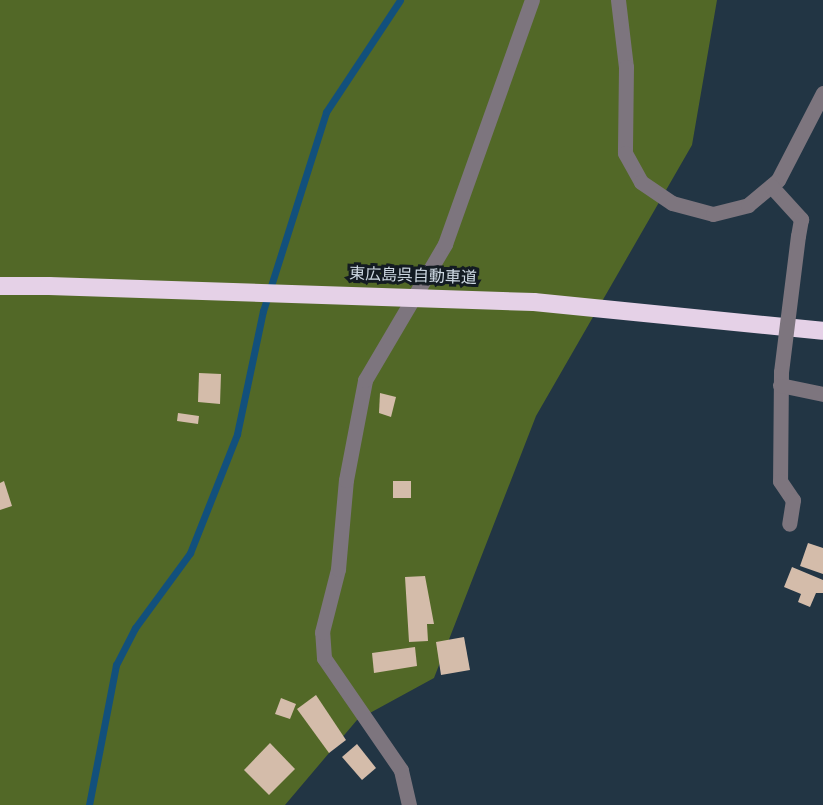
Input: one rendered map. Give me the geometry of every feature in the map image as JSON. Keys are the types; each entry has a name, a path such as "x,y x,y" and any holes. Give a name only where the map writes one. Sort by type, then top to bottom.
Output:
{"highway":[{"name":"東広島呉自動車道","path":"0,286 534,302 823,332"}],"street":[{"path":"409,805 401,770 324,658 322,632 339,569 346,480 365,380 445,244 532,0"},
{"path":"618,0 626,67 625,153 641,182 672,204 713,214 748,205 771,186 823,93"},
{"path":"771,186 801,219 781,379 780,482 793,500 789,524"},
{"path":"781,379 823,394"}],"green space":[{"path":"0,0 717,0 692,145 536,416 434,678 357,720 285,805 0,805"}],"building":[{"path":"199,373 221,374 220,404 198,402"},
{"path":"380,393 396,397 391,417 379,413"},
{"path":"178,413 199,416 198,424 177,421"},
{"path":"4,481 12,506 0,510 0,483"},
{"path":"393,481 411,481 411,498 393,498"},
{"path":"808,543 823,548 823,574 800,566"},
{"path":"792,567 823,580 823,593 816,593 810,607 798,602 801,594 784,587"},
{"path":"425,576 434,624 427,624 428,641 409,642 405,577"},
{"path":"464,637 470,670 441,675 436,642"},
{"path":"415,647 417,666 374,673 372,653"},
{"path":"316,695 346,740 329,753 297,709"},
{"path":"281,698 296,704 290,719 275,714"},
{"path":"270,743 295,769 269,795 244,770"},
{"path":"357,744 376,768 362,780 342,757"}],"waterway":[{"path":"89,805 116,665 135,628 190,553 237,434 263,311 326,112 400,0"}]}
